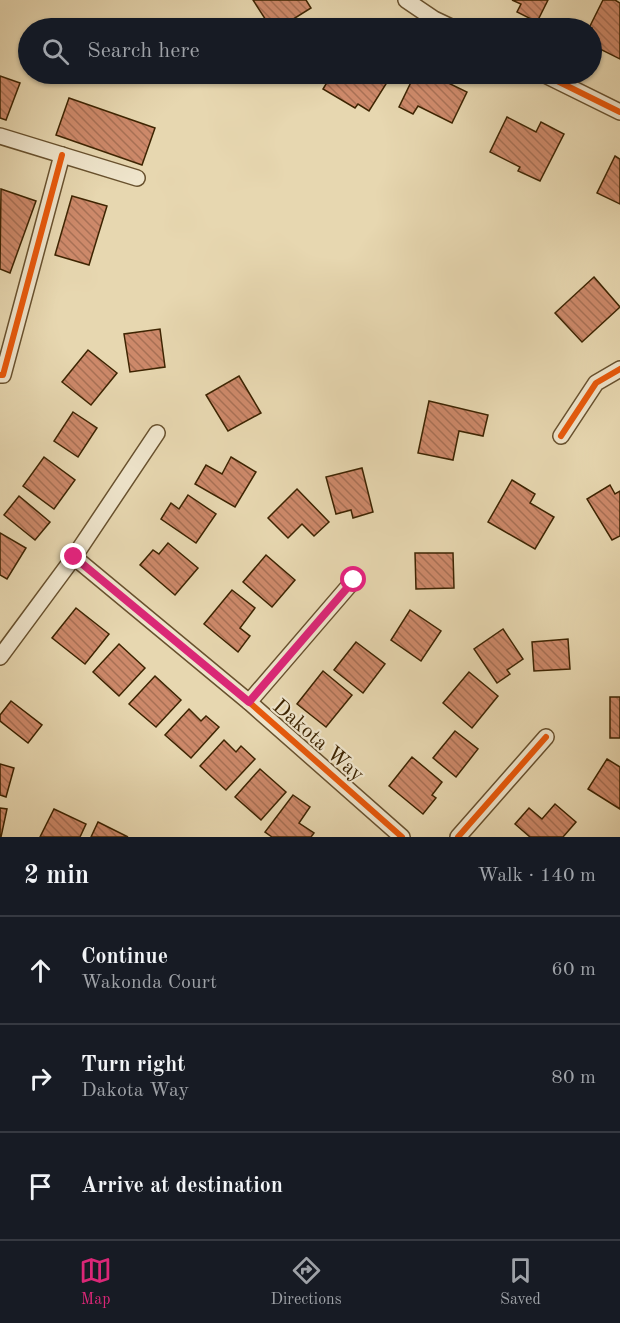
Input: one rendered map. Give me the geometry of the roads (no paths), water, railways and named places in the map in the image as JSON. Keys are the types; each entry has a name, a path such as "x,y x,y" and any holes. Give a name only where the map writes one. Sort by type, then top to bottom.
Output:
{"street":[{"path":"406,0 433,18"},
{"path":"563,84 620,112"},
{"path":"0,136 137,178"},
{"path":"1,375 62,155"},
{"path":"561,436 596,383 620,369"},
{"path":"0,657 74,557 157,433"},
{"name":"Dakota Way","path":"74,557 249,702 402,837"},
{"path":"249,702 354,580"},
{"path":"458,837 546,737"}]}
